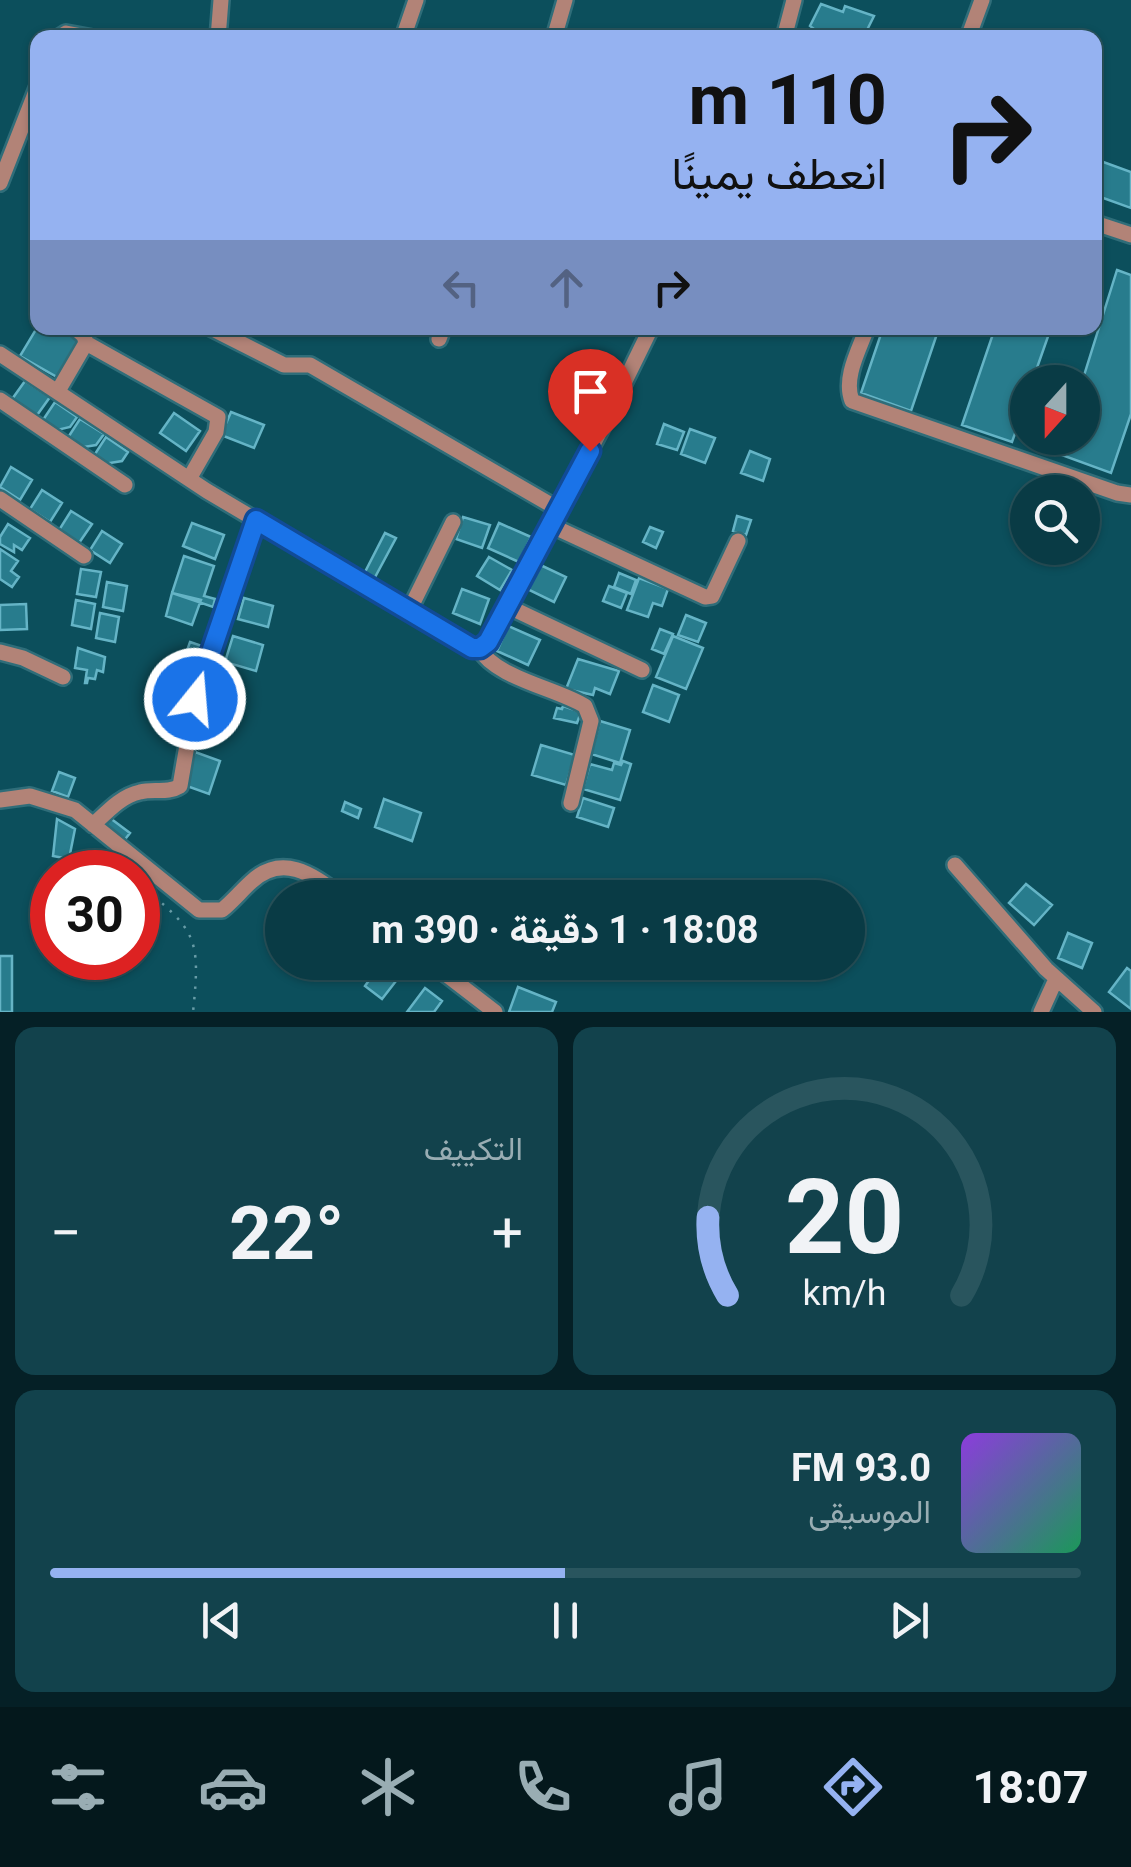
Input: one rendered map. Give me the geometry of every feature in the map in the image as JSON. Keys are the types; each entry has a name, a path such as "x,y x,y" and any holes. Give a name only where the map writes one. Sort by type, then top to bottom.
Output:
{"street":[{"path":"218,30 220,0"},
{"path":"406,30 416,0"},
{"path":"556,30 565,0"},
{"path":"786,30 794,0"},
{"path":"971,30 982,0"},
{"path":"0,183 30,106"},
{"path":"1102,225 1131,234"},
{"path":"83,335 86,343 218,417 216,432 189,479"},
{"path":"225,335 284,365 310,365 558,509"},
{"path":"0,354 189,479 472,648 480,648 488,642 647,335"},
{"path":"865,335 850,378 848,390 852,401 1131,495"},
{"path":"58,390 86,343"},
{"path":"0,400 125,485"},
{"path":"0,499 84,556"},
{"path":"93,825 118,802 137,792 171,791 180,786 199,684 256,520"},
{"path":"409,610 453,522"},
{"path":"550,524 705,597 712,596 718,586 738,541"},
{"path":"506,606 642,670"},
{"path":"480,648 484,658 498,667 585,706 591,721 571,803"},
{"path":"0,652 63,676"},
{"path":"0,800 30,796 75,810 199,910 222,910 270,869 293,867 320,880"},
{"path":"955,865 1056,980 1094,1012"},
{"path":"453,980 495,1012"},
{"path":"1041,1012 1056,980"}],"path":[{"path":"160,901 193,938 193,1012"}],"building":[{"path":"821,4 843,12 845,6 874,16 867,30 815,30 810,26"},
{"path":"1102,162 1131,172 1131,208 1102,198"},
{"path":"1117,270 1131,275 1131,414 1111,473 1062,455 1100,455 1100,365 1087,365 1097,335 1102,335 1102,318"},
{"path":"33,335 72,335 79,339 57,377 20,356"},
{"path":"881,335 937,335 911,411 861,393"},
{"path":"993,335 1049,335 1038,365 1010,365 1010,441 962,425"},
{"path":"25,381 50,397 35,418 10,402"},
{"path":"55,402 77,417 70,427 53,431 41,423"},
{"path":"231,412 264,425 254,448 221,435"},
{"path":"174,413 200,431 186,451 160,433"},
{"path":"80,419 104,434 96,445 78,448 67,439"},
{"path":"664,424 684,432 677,450 657,444"},
{"path":"690,429 715,438 705,463 681,454"},
{"path":"106,437 128,452 122,461 104,464 93,457"},
{"path":"750,451 770,459 763,481 741,473"},
{"path":"11,467 32,480 20,500 0,487"},
{"path":"42,490 62,503 50,522 30,509"},
{"path":"71,511 92,524 79,543 59,530"},
{"path":"737,516 751,520 746,535 733,531"},
{"path":"463,517 490,525 482,548 456,539"},
{"path":"192,523 224,535 215,559 183,546"},
{"path":"499,523 531,537 519,562 488,548"},
{"path":"8,524 30,538 22,550 14,545 14,552 0,544"},
{"path":"650,527 663,532 656,548 643,542"},
{"path":"102,531 122,544 110,563 90,550"},
{"path":"385,533 396,538 374,579 364,574"},
{"path":"0,549 18,561 11,571 19,577 12,587 0,579"},
{"path":"184,556 214,566 204,596 215,599 213,607 172,593"},
{"path":"489,557 512,570 500,590 477,576"},
{"path":"534,562 566,577 554,602 523,587"},
{"path":"81,569 101,572 96,597 77,594"},
{"path":"619,573 636,580 631,594 614,587"},
{"path":"639,578 668,589 662,606 653,603 648,617 627,610"},
{"path":"107,582 127,586 123,611 103,607"},
{"path":"609,586 627,593 621,608 603,601"},
{"path":"462,589 489,599 480,624 453,613"},
{"path":"172,593 201,600 192,625 166,616"},
{"path":"244,598 273,606 268,627 238,619"},
{"path":"76,600 95,604 91,629 72,625"},
{"path":"26,604 27,629 0,630 0,605"},
{"path":"100,613 119,617 115,642 96,638"},
{"path":"686,615 706,623 698,642 678,635"},
{"path":"508,626 540,640 528,665 497,651"},
{"path":"660,629 673,634 664,654 652,649"},
{"path":"233,636 263,645 256,671 225,662"},
{"path":"673,636 703,648 686,689 656,677"},
{"path":"190,642 202,646 194,669 182,665"},
{"path":"78,648 105,657 103,672 97,670 95,679 88,678 87,683 87,670 75,668"},
{"path":"578,659 619,671 610,694 595,688 593,695 566,689"},
{"path":"653,685 679,695 669,722 643,712"},
{"path":"163,702 182,708 175,727 157,721"},
{"path":"557,708 581,712 577,723 554,718"},
{"path":"600,721 630,730 620,763 591,754"},
{"path":"541,745 575,755 566,785 532,775"},
{"path":"195,752 220,761 209,794 184,785"},
{"path":"623,761 631,764 620,800 583,789 590,764 612,770 614,763 621,765"},
{"path":"59,772 75,778 68,797 52,791"},
{"path":"583,798 614,808 608,827 577,817"},
{"path":"384,799 421,813 412,841 375,827"},
{"path":"345,802 361,809 358,818 342,811"},
{"path":"110,818 130,833 119,847 99,832"},
{"path":"57,819 75,829 71,850 54,850"},
{"path":"1026,884 1052,905 1034,925 1009,903"},
{"path":"1068,933 1092,943 1082,968 1058,958"},
{"path":"0,956 12,956 12,1012 0,1012"},
{"path":"1127,968 1131,971 1131,1009 1109,992"},
{"path":"369,980 397,980 382,999 365,986"},
{"path":"518,987 556,1002 552,1012 509,1012"},
{"path":"425,988 442,1001 434,1012 407,1012"}],"route":[{"path":"195,699 256,520 472,648 480,648 488,642 590,451"}]}
